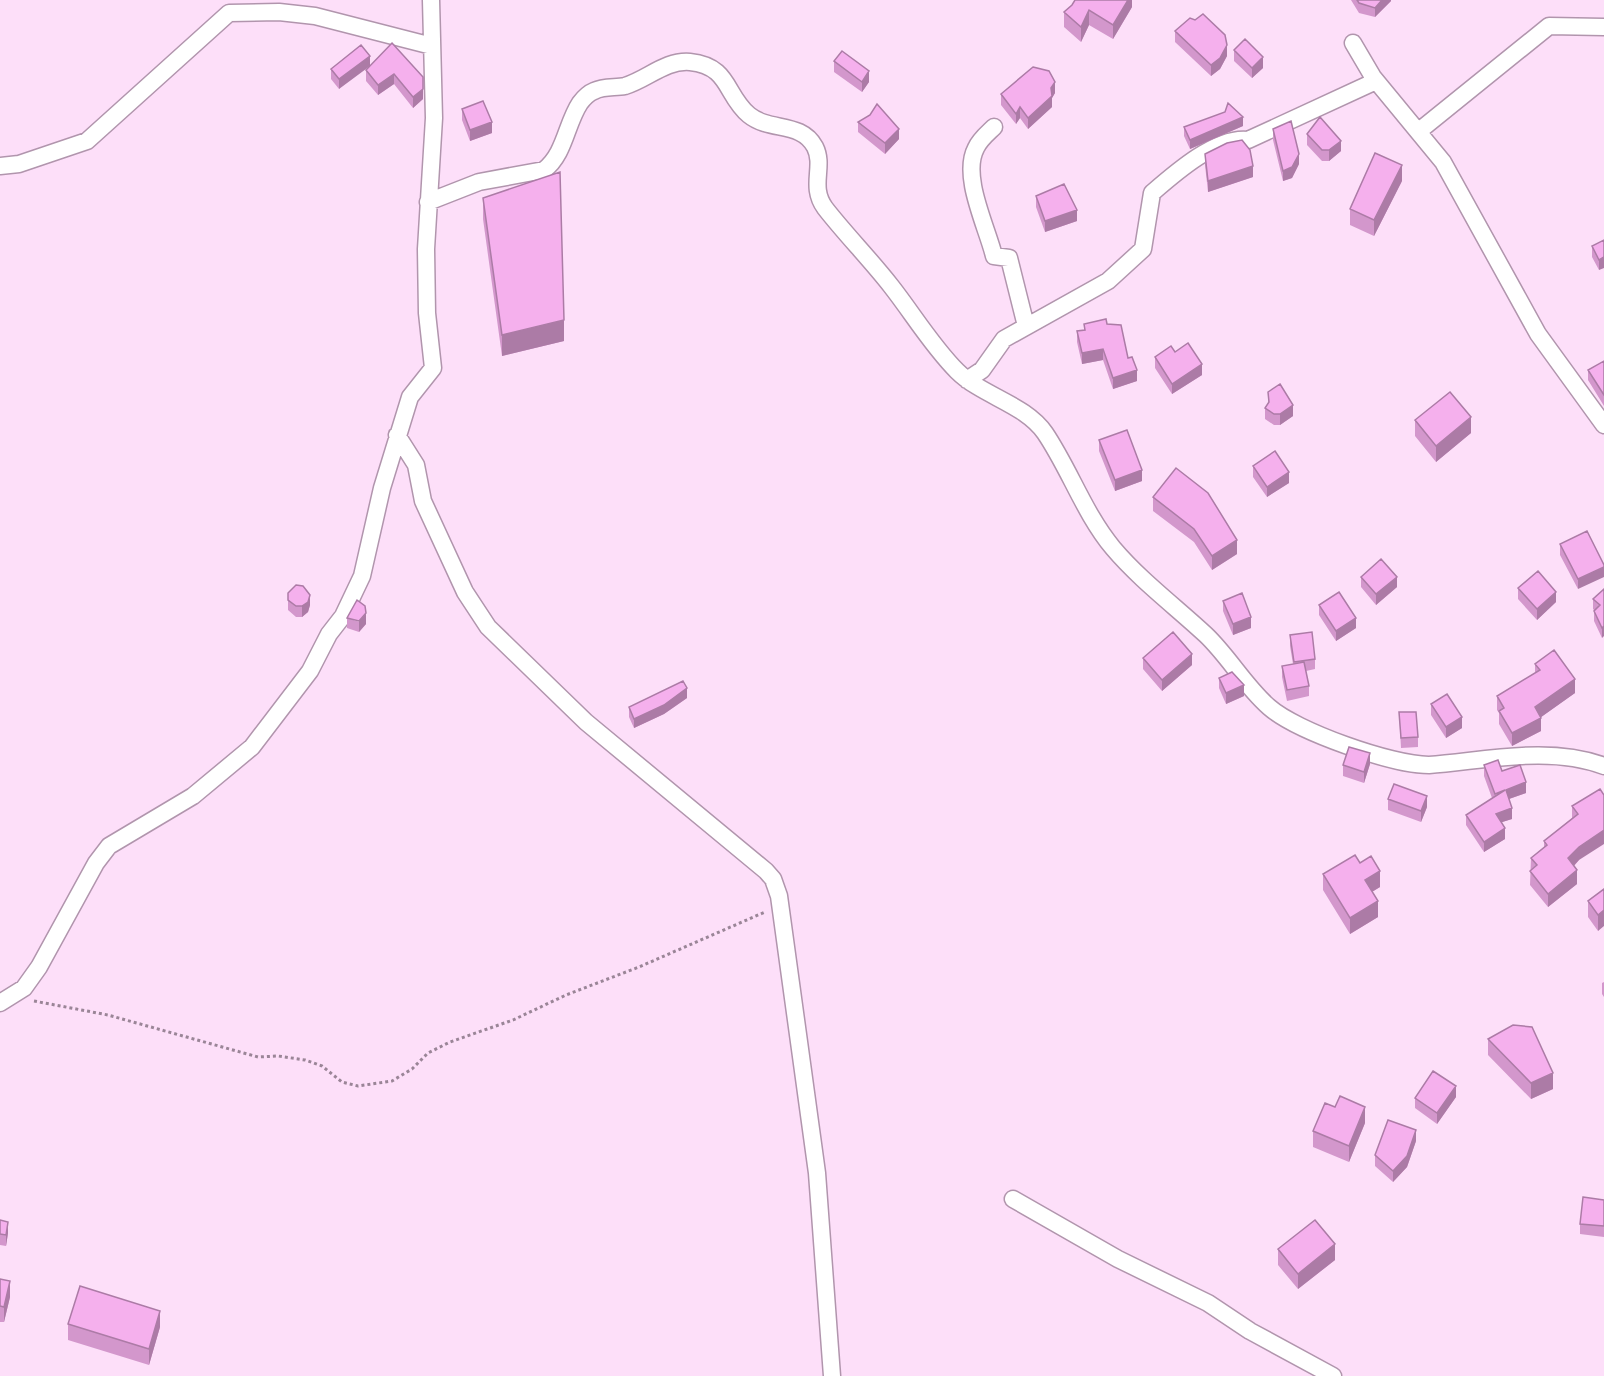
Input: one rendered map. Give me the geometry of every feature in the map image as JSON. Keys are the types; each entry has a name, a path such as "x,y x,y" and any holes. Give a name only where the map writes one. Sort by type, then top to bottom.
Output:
{"street":[{"path":"5,1001 24,988 39,967 96,863 109,846 193,796 252,747 310,671 329,634 343,616 362,576 410,397 433,368 427,313 428,202 434,118 431,0"},
{"path":"0,166 19,164 87,141 229,14 279,12 315,16 432,46"},
{"path":"1419,131 1549,26 1604,27"},
{"path":"1353,43 1376,81 1443,162 1538,334 1604,425"},
{"path":"428,202 479,182 544,170 560,148 580,104 596,89 628,85 671,64 690,62 713,68 721,75 750,116 771,126 796,129 804,133 817,154 818,198 855,247 884,278 945,358 968,380 1028,416 1044,430 1082,501 1114,549 1210,639 1258,696 1281,716 1358,748 1411,764 1429,765 1534,756 1586,760 1604,765"},
{"path":"968,380 982,370 1004,339 1108,281 1143,249 1152,193 1199,156 1238,139 1248,140 1376,81"},
{"path":"994,127 975,148 972,181 994,256 1009,258 1026,326"},
{"path":"398,435 416,465 423,501 465,592 488,627 586,722 771,875 781,905 817,1173 832,1376"},
{"path":"1013,1199 1118,1258 1208,1303 1250,1331 1333,1376"}],"path":[{"path":"5,1001 108,1015 258,1057 278,1056 305,1060 322,1066 342,1082 358,1086 378,1084 393,1081 412,1069 428,1053 450,1042 513,1020 566,994 639,967 781,905"}],"building":[{"path":"1075,0 1128,0 1113,25 1089,10 1081,27 1064,12"},
{"path":"1357,0 1382,0 1375,8 1359,3"},
{"path":"1203,14 1225,35 1227,45 1220,58 1211,65 1175,31 1190,18 1195,20"},
{"path":"1245,39 1263,57 1252,68 1234,50"},
{"path":"392,43 423,77 423,89 413,97 394,74 378,85 366,70"},
{"path":"361,45 370,56 339,79 331,69"},
{"path":"842,51 869,71 862,82 834,61"},
{"path":"1033,67 1049,71 1055,82 1051,88 1052,96 1028,118 1020,107 1016,114 1001,94"},
{"path":"483,101 492,122 470,130 462,109"},
{"path":"1228,103 1243,117 1190,140 1184,127 1225,112"},
{"path":"877,104 899,129 885,143 858,122 870,115"},
{"path":"1320,117 1341,141 1329,150 1322,150 1307,134"},
{"path":"1291,121 1299,154 1292,167 1283,171 1273,129"},
{"path":"1242,140 1250,150 1253,166 1208,181 1205,154 1227,143"},
{"path":"1375,153 1402,165 1374,220 1350,209"},
{"path":"560,172 564,320 502,335 483,198"},
{"path":"1064,184 1077,210 1045,221 1036,196"},
{"path":"1604,240 1604,257 1599,260 1592,246"},
{"path":"1106,319 1107,324 1121,325 1128,358 1132,357 1137,370 1113,378 1103,349 1082,353 1077,331 1085,330 1084,324"},
{"path":"1188,343 1202,364 1172,384 1155,357 1171,346 1175,352"},
{"path":"1604,361 1604,395 1588,370"},
{"path":"1280,384 1293,405 1280,414 1274,414 1265,408 1269,402 1268,392"},
{"path":"1450,392 1471,417 1436,446 1415,420"},
{"path":"1127,430 1142,470 1115,480 1099,440"},
{"path":"1275,451 1289,472 1267,487 1253,466"},
{"path":"1176,468 1208,493 1237,540 1212,556 1194,529 1153,497"},
{"path":"1587,531 1604,567 1578,579 1560,544"},
{"path":"1381,559 1397,577 1376,594 1361,577"},
{"path":"1538,571 1556,592 1537,609 1518,588"},
{"path":"296,585 303,586 310,595 308,602 302,606 296,606 288,600 288,593"},
{"path":"1604,589 1604,626 1602,628 1594,611 1600,605 1593,599"},
{"path":"1339,592 1356,618 1336,631 1319,605"},
{"path":"1242,593 1251,617 1233,624 1223,601"},
{"path":"357,600 365,606 366,613 359,621 347,618"},
{"path":"1173,632 1192,654 1162,680 1143,658"},
{"path":"1312,632 1315,659 1294,662 1290,635"},
{"path":"1554,650 1575,679 1535,707 1541,718 1512,733 1499,711 1504,708 1497,696 1540,670 1535,664"},
{"path":"1304,662 1309,686 1287,690 1282,666"},
{"path":"1232,672 1244,685 1226,693 1219,678"},
{"path":"683,681 687,688 664,705 634,719 629,707"},
{"path":"1447,694 1462,717 1446,727 1431,704"},
{"path":"1399,712 1416,712 1418,737 1401,738"},
{"path":"1349,747 1370,753 1364,772 1343,765"},
{"path":"1498,760 1502,771 1520,765 1526,782 1506,790 1512,808 1496,814 1505,828 1484,842 1466,815 1505,790 1495,794 1484,765"},
{"path":"1394,784 1427,796 1421,811 1388,799"},
{"path":"1600,789 1604,795 1604,830 1579,847 1568,858 1577,870 1548,894 1530,871 1537,865 1531,858 1547,845 1544,841 1578,814 1572,806"},
{"path":"1355,855 1360,863 1371,856 1380,871 1365,880 1378,901 1350,918 1323,874"},
{"path":"1604,889 1604,910 1598,915 1588,901"},
{"path":"1513,1025 1532,1027 1553,1073 1531,1083 1488,1039"},
{"path":"1433,1071 1456,1086 1437,1113 1415,1098"},
{"path":"1340,1096 1365,1107 1349,1146 1313,1131 1325,1103 1335,1107"},
{"path":"1388,1120 1416,1130 1407,1156 1393,1171 1375,1155"},
{"path":"1583,1197 1604,1200 1604,1226 1580,1224"},
{"path":"0,1220 8,1222 6,1235 0,1234"},
{"path":"1315,1220 1335,1244 1298,1274 1278,1249"},
{"path":"0,1279 10,1281 4,1307 0,1306"},
{"path":"80,1286 160,1311 149,1349 68,1324"}]}
